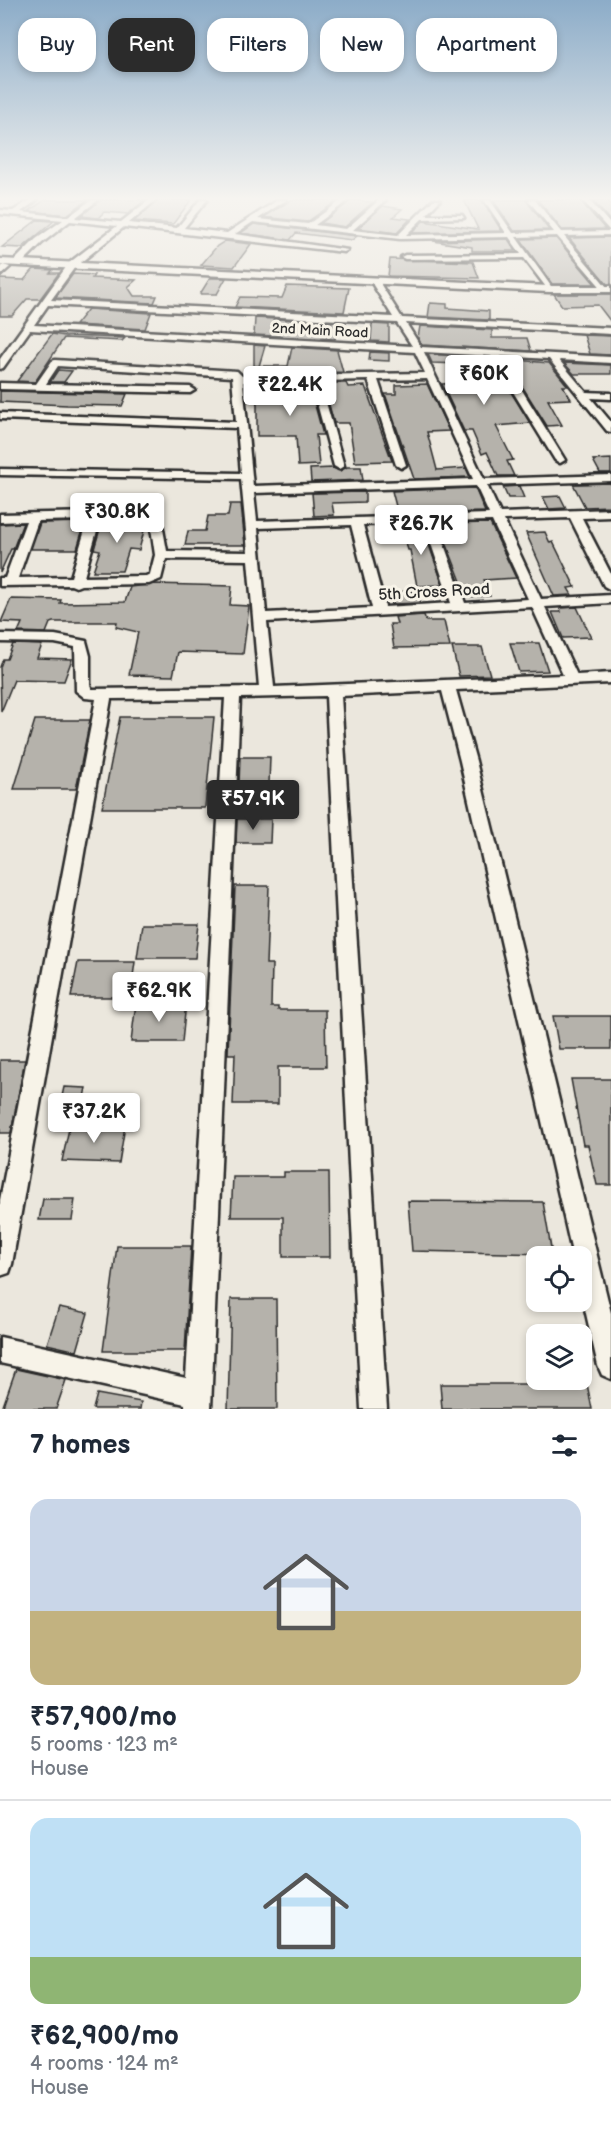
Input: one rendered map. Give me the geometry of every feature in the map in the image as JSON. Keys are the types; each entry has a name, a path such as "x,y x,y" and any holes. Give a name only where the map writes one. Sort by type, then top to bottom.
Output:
{"main road":[{"path":"5,266 70,267 553,293 609,290"},
{"path":"377,283 549,290 609,290"}],"street":[{"path":"533,266 549,290"},
{"path":"587,266 609,290"},
{"path":"0,366 70,267"},
{"path":"377,283 418,349 538,602 572,680"},
{"path":"47,302 399,318 611,331"},
{"name":"2nd Main Road","path":"28,327 611,360"},
{"path":"494,353 560,460"},
{"path":"552,357 611,429"},
{"path":"39,387 55,363 237,374 267,693"},
{"path":"239,379 430,376"},
{"path":"372,377 400,465"},
{"path":"315,378 339,466"},
{"path":"0,386 190,390"},
{"path":"582,395 611,396"},
{"path":"0,416 243,425"},
{"path":"0,472 247,476"},
{"path":"249,490 611,478"},
{"path":"252,525 611,513"},
{"path":"574,514 611,586"},
{"path":"0,518 33,517 94,516 155,518 161,555 156,576 149,580 76,583 5,582 33,517"},
{"path":"76,583 94,516"},
{"path":"429,519 459,606"},
{"path":"356,522 379,610"},
{"path":"161,555 254,556"},
{"name":"5th Cross Road","path":"260,618 611,598"},
{"path":"0,638 55,639 81,644 84,654 80,677 83,691 90,694 333,692 611,678"},
{"path":"448,687 468,761 611,1366"},
{"path":"333,692 374,1409"},
{"path":"0,1350 198,1401 232,693"},
{"path":"0,1264 104,694"}],"building":[{"path":"389,266 474,266 479,278 388,276"},
{"path":"539,266 580,266 595,284 552,284"},
{"path":"592,266 611,266 611,284 607,284"},
{"path":"34,269 53,270 50,273 59,273 40,299 27,299 12,316 0,316 0,279 24,280"},
{"path":"73,274 94,275 92,278 136,280 128,287 134,296 157,296 154,303 55,298"},
{"path":"210,278 226,278 217,294 200,294"},
{"path":"287,286 349,288 344,312 235,307 240,297 282,298"},
{"path":"554,294 611,294 611,322 598,305 562,306"},
{"path":"430,303 447,304 447,308 489,311 489,320 428,317"},
{"path":"88,309 151,313 145,329 75,325"},
{"path":"255,318 337,322 335,339 254,335"},
{"path":"372,324 389,325 389,342 371,341"},
{"path":"420,326 492,330 492,338 527,338 531,351 422,345 418,338"},
{"path":"52,334 125,338 122,341 64,338 35,382 17,381"},
{"path":"584,335 611,336 611,355 590,354"},
{"path":"254,345 265,346 259,366 288,366 292,347 337,350 343,372 254,374"},
{"path":"370,352 389,353 389,361 369,360"},
{"path":"428,354 490,358 530,423 496,426 513,460 507,461 514,476 498,476 487,452 482,454 472,431 464,431 442,384 460,383 460,364 432,363"},
{"path":"505,359 549,363 568,386 563,386 571,399 548,400 562,425 547,426"},
{"path":"564,363 611,365 611,374 574,374"},
{"path":"58,370 72,371 64,382 50,382"},
{"path":"309,383 323,435 316,435 319,465 298,466 296,436 257,436 257,405 256,396 253,396 253,384"},
{"path":"323,383 346,383 348,387 365,386 392,461 355,462 349,423 334,423"},
{"path":"427,384 449,431 427,432 437,470 466,468 470,477 414,479 385,394 396,394 396,385"},
{"path":"0,391 127,394 122,406 67,405 0,402"},
{"path":"611,459 611,473 600,473 593,460"},
{"path":"347,467 361,467 363,480 311,482 310,469 333,468 340,471"},
{"path":"611,483 611,506 585,507 573,484"},
{"path":"519,486 524,498 508,498 503,487"},
{"path":"475,488 485,512 398,514 392,491"},
{"path":"365,492 365,502 332,503 334,515 314,516 312,493"},
{"path":"560,496 566,508 549,509 543,497"},
{"path":"230,504 241,504 245,545 185,545 188,531 205,531 208,516 228,516"},
{"path":"85,522 77,549 31,549 40,523"},
{"path":"102,522 146,523 139,550 129,549 122,571 93,571 100,550 94,549"},
{"path":"23,523 13,549 0,573 0,524"},
{"path":"490,523 516,578 484,580 490,596 467,597 439,524"},
{"path":"422,525 443,585 417,586 410,550 408,550 401,526"},
{"path":"545,532 550,543 553,542 575,587 568,588 572,595 554,596 526,533"},
{"path":"154,584 232,586 230,605 249,606 243,654 178,652 173,676 129,675 138,632 116,627 117,622 53,622 50,623 46,633 18,632 22,623 1,622 11,599 61,600 60,603 125,602 130,587"},
{"path":"417,591 421,603 392,604 389,592"},
{"path":"577,607 591,637 563,638 552,612 561,612 560,608"},
{"path":"424,615 426,621 444,621 450,647 394,648 390,624 397,624 395,617"},
{"path":"510,643 539,643 548,671 519,672"},
{"path":"13,644 42,645 37,658 72,659 64,681 14,680 1,712 0,667 3,659 7,659"},
{"path":"452,647 482,647 490,675 459,676"},
{"path":"120,717 214,717 205,808 102,808"},
{"path":"35,720 90,720 76,789 14,789"},
{"path":"240,757 270,757 269,784 239,784"},
{"path":"237,819 271,819 270,843 236,843"},
{"path":"235,886 269,886 266,964 272,964 271,1007 278,1007 278,1010 325,1010 326,1067 278,1067 278,1104 233,1104 235,1054 228,1054"},
{"path":"142,924 199,924 195,958 137,958"},
{"path":"78,962 135,962 130,997 71,997"},
{"path":"136,1003 186,1003 182,1042 131,1042"},
{"path":"553,1016 611,1016 611,1049 559,1049"},
{"path":"0,1060 25,1060 11,1133 0,1133"},
{"path":"571,1079 611,1079 611,1185 597,1185 588,1145 583,1145"},
{"path":"64,1087 86,1088 81,1111 59,1110"},
{"path":"70,1124 125,1126 119,1163 62,1161"},
{"path":"284,1172 329,1172 330,1257 283,1257 283,1217 231,1217 233,1177 284,1177"},
{"path":"43,1199 75,1199 72,1220 39,1220"},
{"path":"408,1201 543,1202 551,1246 526,1246 526,1253 412,1251"},
{"path":"117,1246 191,1246 185,1351 103,1351"},
{"path":"231,1299 276,1299 277,1409 228,1409"},
{"path":"59,1307 88,1313 77,1351 47,1344"},
{"path":"16,1369 66,1380 56,1409 2,1409"},
{"path":"440,1384 526,1384 526,1390 588,1390 592,1409 442,1409"},
{"path":"97,1394 141,1402 140,1409 93,1409"}]}
